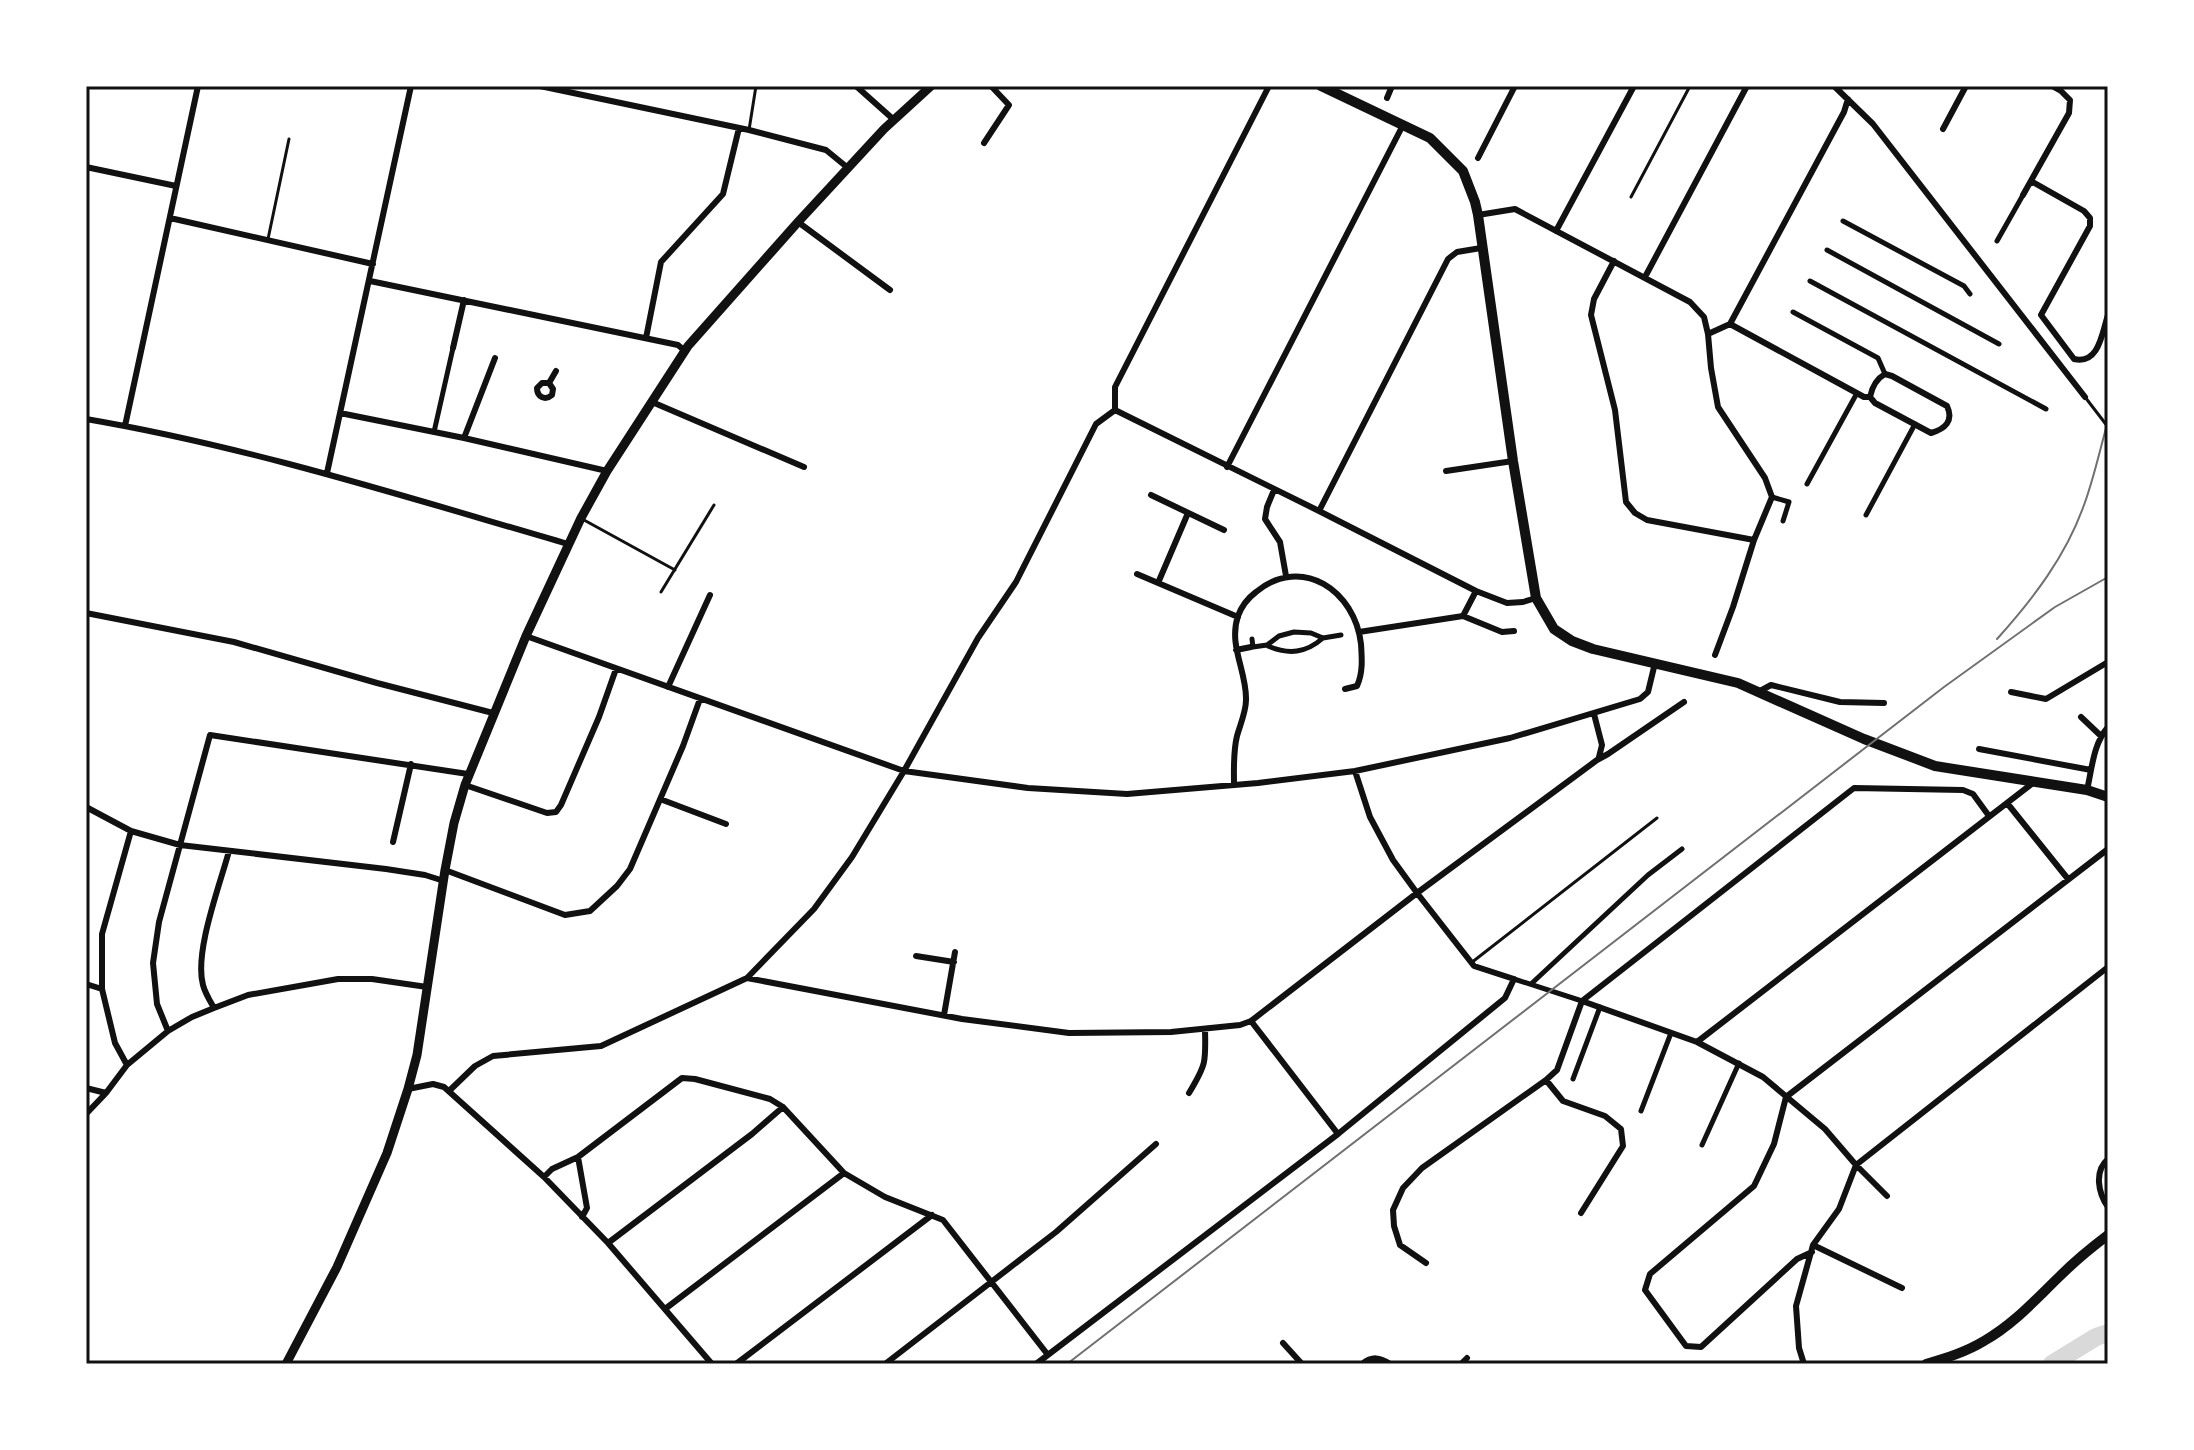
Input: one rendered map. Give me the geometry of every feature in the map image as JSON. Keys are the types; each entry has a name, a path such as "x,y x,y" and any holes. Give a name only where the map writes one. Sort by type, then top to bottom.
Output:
{"main road":[{"path":"286,1364 337,1267 374,1187 408,1089 420,1040 445,870 468,774 526,636 581,518 607,471 685,351 893,119 931,86"},
{"path":"1321,86 1430,138 1463,171 1478,215 1536,598 1554,629 1572,641 1593,649 1738,683 1864,739 1935,766 2087,790 2108,797"},
{"path":"1926,1364 1957,1355 2007,1326 2108,1235"}],"street":[{"path":"125,426 198,86"},
{"path":"327,473 411,86"},
{"path":"545,86 749,130 826,150 848,168"},
{"path":"856,86 893,119"},
{"path":"984,143 1009,105 991,86"},
{"path":"1115,410 1115,387 1269,86"},
{"path":"1387,98 1392,86"},
{"path":"1478,158 1515,86"},
{"path":"1556,231 1634,86"},
{"path":"1645,277 1747,86"},
{"path":"1834,86 1873,124 2085,397"},
{"path":"1943,129 1966,86"},
{"path":"1997,241 2069,113 2070,100 2052,86"},
{"path":"1708,334 1730,324 1844,112 1848,99"},
{"path":"1227,467 1403,125"},
{"path":"646,338 661,262 723,194 739,128"},
{"path":"86,167 176,186"},
{"path":"2031,181 2084,211 2090,218 2090,226 2041,315 2074,359 2079,360 2086,360 2097,352 2108,315"},
{"path":"1478,215 1515,209 1690,302 1704,317 1718,407 1765,478 1772,497 1715,655"},
{"path":"170,218 373,264"},
{"path":"1843,221 1964,286 1970,294"},
{"path":"798,222 890,290"},
{"path":"1319,511 1448,259 1457,252 1481,248"},
{"path":"1827,250 1999,344"},
{"path":"1614,261 1594,299 1591,315 1615,410 1626,502 1635,513 1647,520 1754,540"},
{"path":"370,281 678,345 685,351"},
{"path":"1810,281 2046,409"},
{"path":"434,432 464,300"},
{"path":"1793,312 1878,358 1885,374"},
{"path":"1730,324 1864,397 1870,397"},
{"path":"464,438 495,358"},
{"path":"549,383 556,371"},
{"path":"1885,374 1947,406 1950,413 1942,430 1931,433 1875,403 1870,397 1871,391 1878,378 1885,374"},
{"path":"1807,484 1857,393"},
{"path":"652,402 804,467"},
{"path":"1115,410 1476,591 1507,603 1536,598"},
{"path":"449,1091 475,1066 493,1056 601,1046 747,978 814,909 852,857 978,638 1016,582 1096,424 1115,410"},
{"path":"340,413 607,471"},
{"path":"86,419 254,454 568,544"},
{"path":"1866,515 1915,424"},
{"path":"1446,471 1513,461"},
{"path":"1274,490 1265,519 1280,542 1286,576"},
{"path":"1151,495 1224,530"},
{"path":"1772,497 1789,502 1783,521"},
{"path":"1158,583 1188,513"},
{"path":"1137,574 1238,617"},
{"path":"1234,785 1235,746 1246,701 1242,666 1236,650 1238,617 1246,599 1264,585 1286,576 1321,582 1336,592 1348,606 1362,655 1361,678 1357,686 1345,689"},
{"path":"1463,616 1476,591"},
{"path":"668,687 710,595"},
{"path":"86,613 234,642 493,713"},
{"path":"1355,632 1463,616 1502,632 1514,631"},
{"path":"1236,650 1267,645 1279,636 1294,632 1311,633 1323,638 1341,635"},
{"path":"526,636 904,771 1028,788 1127,794 1355,771 1510,738 1640,699 1648,692 1655,663"},
{"path":"1267,645 1280,651 1296,652 1314,646 1323,638"},
{"path":"2011,692 2046,699 2108,662"},
{"path":"465,785 547,813 556,812 599,717 616,669"},
{"path":"1760,691 1771,685 1840,702 1884,703"},
{"path":"445,870 565,915 590,911 630,869 700,699"},
{"path":"747,978 944,1015 1069,1033 1205,1030 1240,1025 1251,1021 1597,760 1684,702"},
{"path":"1594,714 1602,745 1597,760"},
{"path":"2081,717 2101,736"},
{"path":"2087,790 2101,736 2108,727"},
{"path":"168,1031 157,1004 153,963 159,922 210,735 468,774"},
{"path":"1979,749 2091,770"},
{"path":"393,842 411,764"},
{"path":"1355,771 1370,817 1393,860 1474,966 1697,1042 1739,1063 1763,1077 1826,1130 1887,1196"},
{"path":"1697,1042 2033,783"},
{"path":"1426,1263 1400,1245 1394,1226 1393,1210 1403,1188 1422,1168 1557,1070 1580,1000 1854,788 1963,790 1973,794 1989,816"},
{"path":"660,799 726,824"},
{"path":"2007,803 2068,879"},
{"path":"86,807 131,831 180,845 399,871 444,881"},
{"path":"127,1065 115,1043 102,989 102,934 131,831"},
{"path":"1531,984 1648,875 1682,849"},
{"path":"1813,1249 1797,1259 1701,1347 1686,1346 1645,1290 1650,1274 1754,1186 1774,1144 1786,1097 2108,849"},
{"path":"214,1008 203,985 201,958 229,851"},
{"path":"2100,855 2108,862"},
{"path":"944,1015 955,952"},
{"path":"916,956 954,962"},
{"path":"1804,1364 1799,1348 1796,1306 1813,1249 1839,1209 1856,1165 2108,967"},
{"path":"86,1114 127,1065 168,1031 192,1017 248,995 338,979 372,979 427,987"},
{"path":"1036,1364 1338,1134 1505,998 1514,979"},
{"path":"86,984 102,989"},
{"path":"1573,1079 1600,1007"},
{"path":"1251,1021 1338,1134"},
{"path":"1189,1093 1206,1060 1205,1030"},
{"path":"1641,1111 1671,1033"},
{"path":"1702,1145 1739,1063"},
{"path":"544,1177 552,1169 578,1157 682,1078 770,1099 783,1107 844,1173 885,1197 943,1220 1048,1355"},
{"path":"1546,1080 1563,1101 1605,1116 1621,1129 1623,1146 1581,1213"},
{"path":"408,1089 433,1084 449,1091 544,1177 608,1243 712,1364"},
{"path":"86,1088 106,1093"},
{"path":"608,1243 783,1107"},
{"path":"885,1364 1056,1232 1156,1144"},
{"path":"578,1157 587,1208 582,1217"},
{"path":"2108,1159 2102,1164 2099,1183 2108,1207"},
{"path":"665,1309 844,1173"},
{"path":"736,1364 932,1215"},
{"path":"1813,1249 1902,1288"},
{"path":"1283,1343 1302,1364"},
{"path":"1362,1364 1371,1358 1380,1358 1390,1364"},
{"path":"1461,1364 1467,1358"}],"lane":[{"path":"749,130 756,86"},
{"path":"1631,197 1690,86"},
{"path":"268,239 289,139"},
{"path":"2085,397 2108,427"},
{"path":"661,592 714,505"},
{"path":"581,518 675,570"},
{"path":"1471,963 1657,818"}],"waterway":[{"path":"2052,1364 2108,1333"}],"tram line":[{"path":"1997,639 2036,592 2068,542 2088,495 2108,421"},
{"path":"1067,1364 1944,687 2055,607 2108,577"}]}
